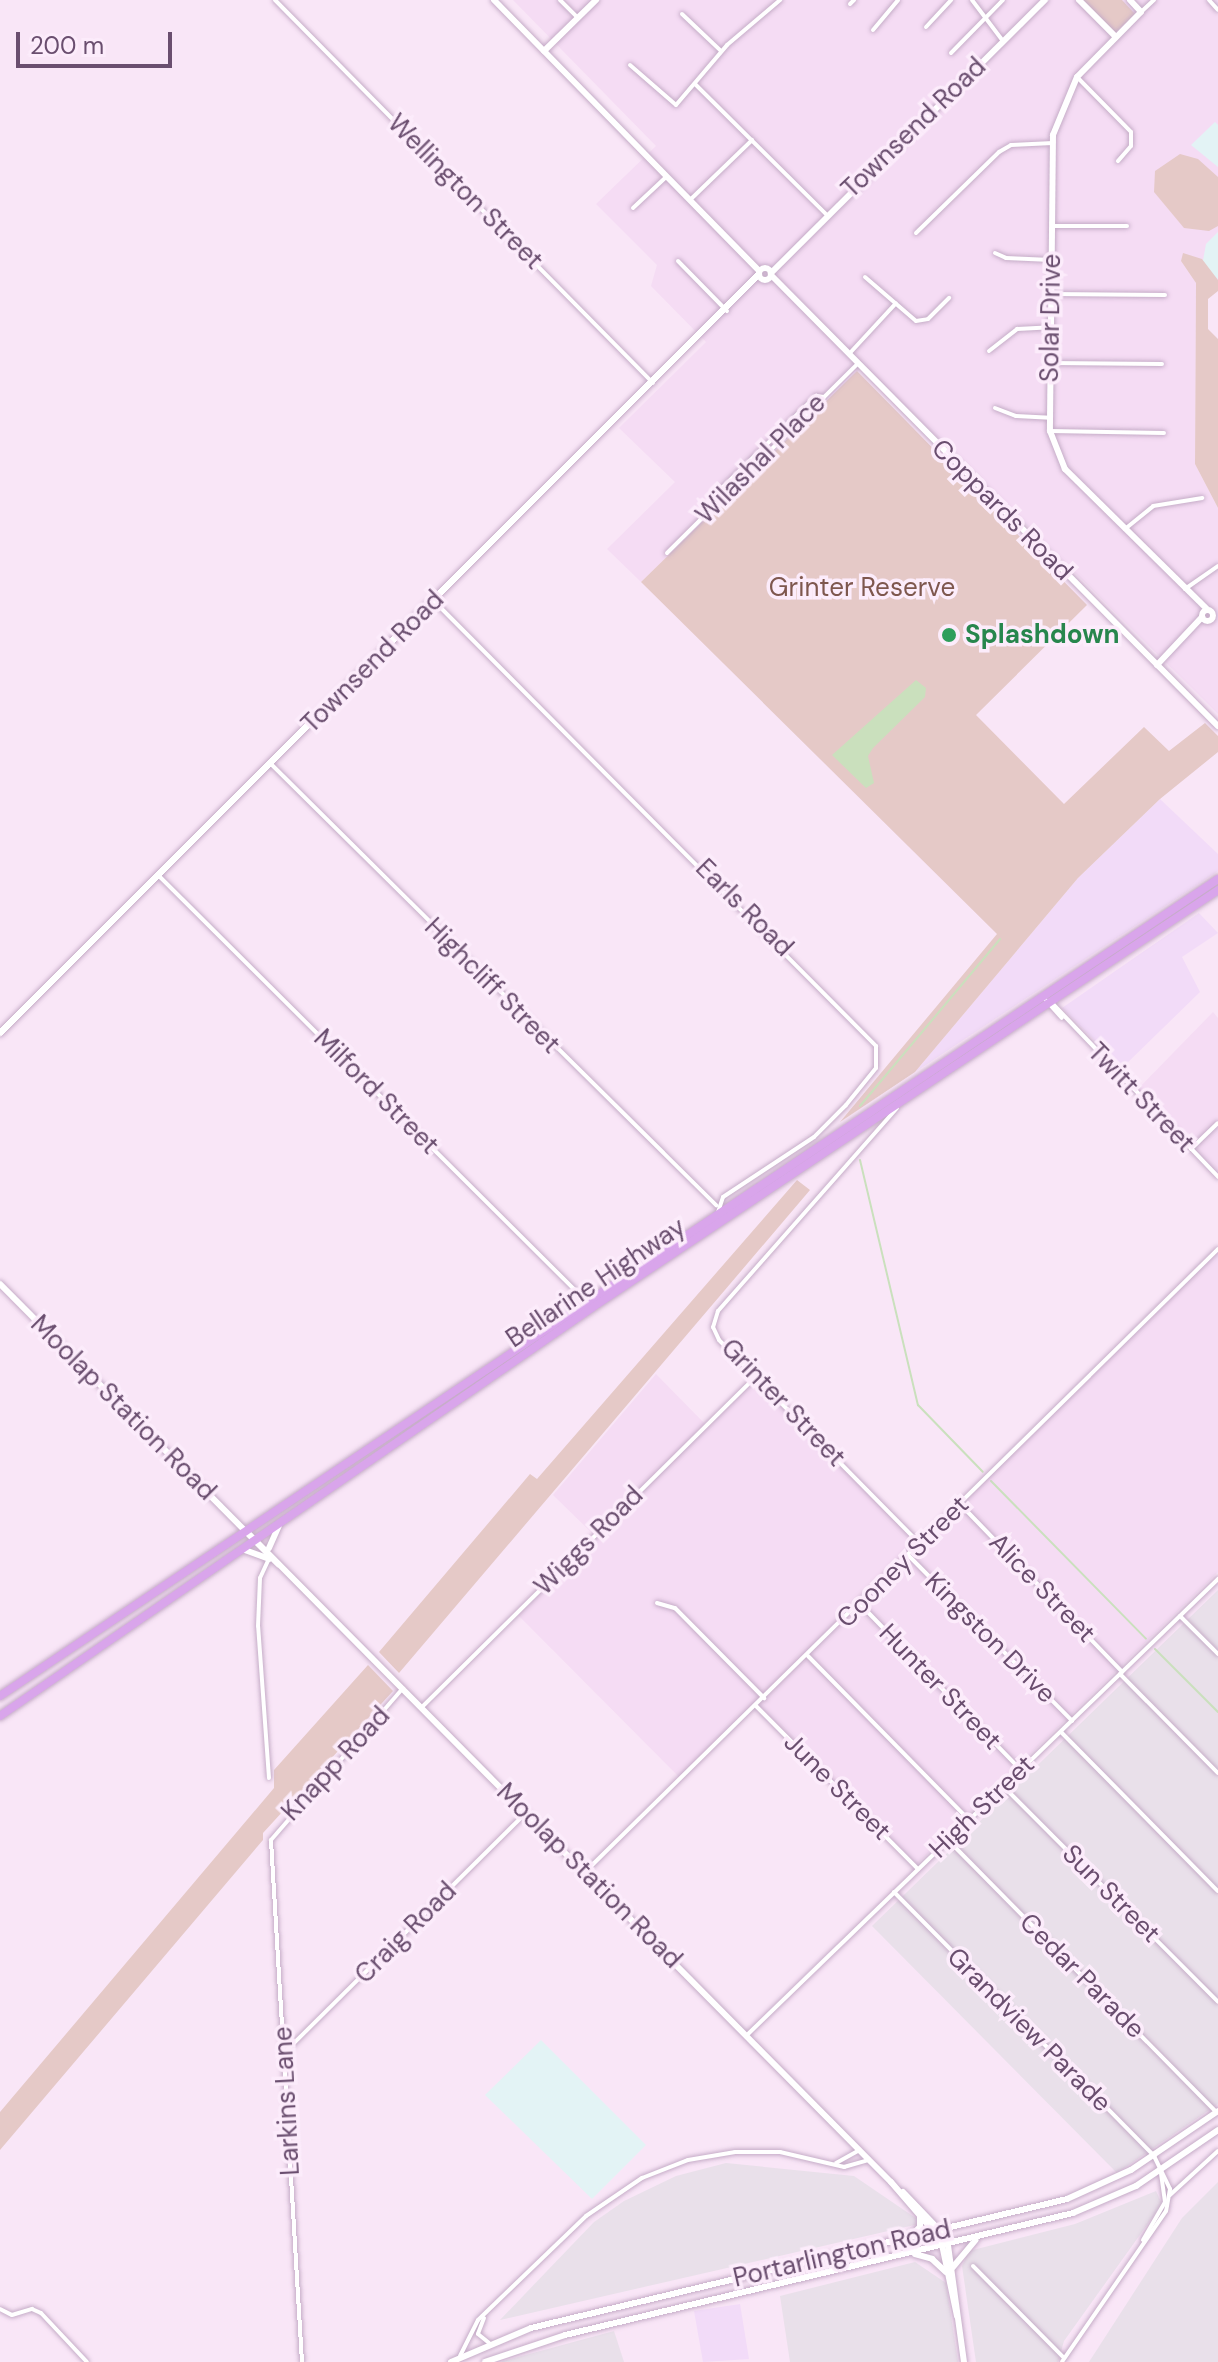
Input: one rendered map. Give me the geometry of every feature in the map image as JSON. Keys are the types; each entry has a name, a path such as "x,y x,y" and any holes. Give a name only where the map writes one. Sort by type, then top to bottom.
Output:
{"highway":[{"name":"Bellarine Highway","path":"719,1213 902,1102 1218,879"},
{"name":"Bellarine Highway","path":"0,1716 281,1523 719,1213 1218,890"},
{"path":"869,1124 877,1108"},
{"name":"Bellarine Highway","path":"0,1696 590,1304"}],"street":[{"name":"Wellington Street","path":"275,0 654,383"},
{"name":"Coppards Road","path":"494,0 1218,726"},
{"path":"560,0 578,18"},
{"path":"544,51 596,0"},
{"path":"630,65 672,106 695,84 721,51 780,0"},
{"path":"873,30 898,0"},
{"path":"926,27 951,0"},
{"path":"972,0 982,20 1003,41"},
{"path":"951,53 1003,0"},
{"name":"Townsend Road","path":"0,1033 765,273 1045,0"},
{"path":"1079,0 1116,37"},
{"path":"1130,0 1141,12 1154,0"},
{"path":"1209,0 1218,10"},
{"name":"Solar Drive","path":"1141,12 1077,77 1059,112 1053,143 1050,431 1065,469 1194,598 1209,617"},
{"path":"682,14 721,51"},
{"path":"1077,77 1131,132 1131,146 1118,161"},
{"path":"695,84 826,214"},
{"path":"691,199 752,140"},
{"path":"916,233 999,152 1011,145 1053,143"},
{"path":"633,208 668,175"},
{"path":"1052,226 1127,226"},
{"path":"995,253 1006,258 1051,260"},
{"path":"678,261 727,311"},
{"path":"865,277 920,322 949,298"},
{"path":"1051,294 1165,295"},
{"path":"847,355 896,303"},
{"path":"989,351 1017,329 1051,327"},
{"path":"1050,363 1162,364"},
{"name":"Wilashal Place","path":"667,553 856,365"},
{"path":"995,408 1016,416 1050,418"},
{"path":"1050,431 1164,433"},
{"path":"1125,529 1153,506 1202,498"},
{"path":"1185,589 1218,566"},
{"name":"Earls Road","path":"435,602 876,1046 879,1061 871,1076 832,1120 719,1213"},
{"path":"1157,665 1209,617"},
{"name":"Highcliff Street","path":"271,764 719,1213"},
{"name":"Milford Street","path":"159,876 590,1304"},
{"name":"Twitt Street","path":"1047,1002 1218,1177"},
{"name":"Grinter Street","path":"902,1102 715,1317 716,1336 921,1545"},
{"path":"1191,1149 1218,1123"},
{"name":"Grinter Street","path":"863,1145 869,1124"},
{"name":"Cooney Street","path":"585,1872 921,1545 1218,1249"},
{"name":"Moolap Station Road","path":"0,1284 940,2231"},
{"name":"Wiggs Road","path":"422,1707 756,1376"},
{"name":"Alice Street","path":"961,1505 1218,1773"},
{"path":"269,1778 258,1619 260,1578 272,1557 270,1539 281,1523"},
{"path":"242,1549 272,1557"},
{"name":"Kingston Drive","path":"909,1556 1072,1721"},
{"name":"High Street","path":"747,2035 1218,1579"},
{"path":"657,1603 675,1608 764,1698"},
{"name":"Hunter Street","path":"860,1604 1021,1770"},
{"path":"1180,1616 1218,1654"},
{"path":"807,1656 969,1820"},
{"name":"Knapp Road","path":"271,1840 403,1688"},
{"name":"June Street","path":"756,1706 918,1869"},
{"path":"1061,1732 1218,1891"},
{"name":"Sun Street","path":"1004,1787 1218,2002"},
{"name":"Craig Road","path":"285,2052 526,1813"},
{"name":"Larkins Lane","path":"271,1840 302,2362"},
{"name":"Cedar Parade","path":"948,1840 1217,2112"},
{"name":"Grandview Parade","path":"894,1892 1154,2156 1169,2195"},
{"name":"Portarlington Road","path":"451,2362 489,2343 531,2328 1067,2199 1154,2156 1217,2112"},
{"name":"Portarlington Road","path":"485,2362 565,2335 946,2246 1084,2209 1161,2170 1218,2130"},
{"path":"834,2164 845,2162 859,2149"},
{"path":"973,2266 1063,2360 1136,2252 1169,2195 1218,2151"},
{"path":"459,2357 474,2326 586,2216 657,2171 735,2152 780,2152 848,2167 869,2160"},
{"name":"Moolap Station Road","path":"891,2182 918,2213 940,2231"},
{"path":"906,2239 920,2227 918,2213"},
{"path":"940,2231 952,2268 964,2362"},
{"path":"952,2268 966,2247 983,2237"},
{"path":"946,2246 948,2275 957,2316"},
{"path":"911,2254 932,2259 948,2275"},
{"path":"2,2311 32,2309 41,2313 87,2362"},
{"path":"488,2312 478,2329 489,2343"}],"shaded area":[{"path":"513,0 1218,0 1218,280 1203,266 1181,261 1196,283 1195,464 1218,508 1218,714 864,365 641,582 607,549 675,482 619,428 706,342 651,286 657,265 596,204 656,146"},
{"path":"1215,122 1218,125 1218,167 1191,145"},
{"path":"1218,232 1218,279 1202,266 1206,244"},
{"path":"916,680 926,688 925,697 873,748 868,756 874,783 866,788 832,755"},
{"path":"1160,799 1218,854 1218,871 915,1072 1078,878"},
{"path":"1199,913 1218,933 1182,957 1200,992 1122,1068 1062,1008"},
{"path":"1213,1012 1218,1018 1218,1177 1135,1092"},
{"path":"1218,1249 1218,1572 915,1866 757,1706 681,1779 516,1613 594,1535 553,1495 656,1374 707,1426 756,1376 921,1544"},
{"path":"1218,1590 1218,2104 1117,2173 872,1926"},
{"path":"541,2040 646,2145 592,2199 485,2095"},
{"path":"726,2163 854,2176 923,2223 500,2320 594,2222 624,2201 676,2176"},
{"path":"1218,2182 1218,2362 1089,2362 1182,2218"},
{"path":"1156,2191 1162,2204 1064,2341 1058,2362 976,2362 962,2266 969,2251 1075,2224"},
{"path":"915,2262 946,2283 958,2362 790,2362 780,2296"},
{"path":"740,2304 749,2359 703,2362 694,2311"},
{"path":"614,2331 624,2362 501,2362 503,2361"}],"green space":[{"path":"1083,0 1122,0 1135,14 1115,33"},
{"path":"1180,154 1198,159 1218,177 1218,226 1209,231 1184,228 1154,192 1155,171"},
{"path":"1183,253 1202,259 1218,280 1218,291 1208,299 1208,329 1218,339 1218,508 1195,464 1196,283 1181,261"},
{"name":"Grinter Reserve","path":"857,371 1087,605 976,715 1064,804 1144,727 1169,751 1205,723 1218,736 1218,752 1160,799 1078,878 915,1072 840,1122 997,934 641,582"},
{"path":"797,1180 810,1190 399,1673 379,1652 530,1474 537,1479"},
{"path":"368,1665 393,1691 263,1833 263,1840 0,2150 0,2112 274,1788 274,1770"}],"waterway":[{"path":"860,1106 1000,939"},
{"path":"860,1160 918,1405 983,1472"},
{"path":"991,1481 1146,1639"},
{"path":"1155,1649 1218,1712"}],"place":[{"name":"Splashdown","path":"949,635"}]}
